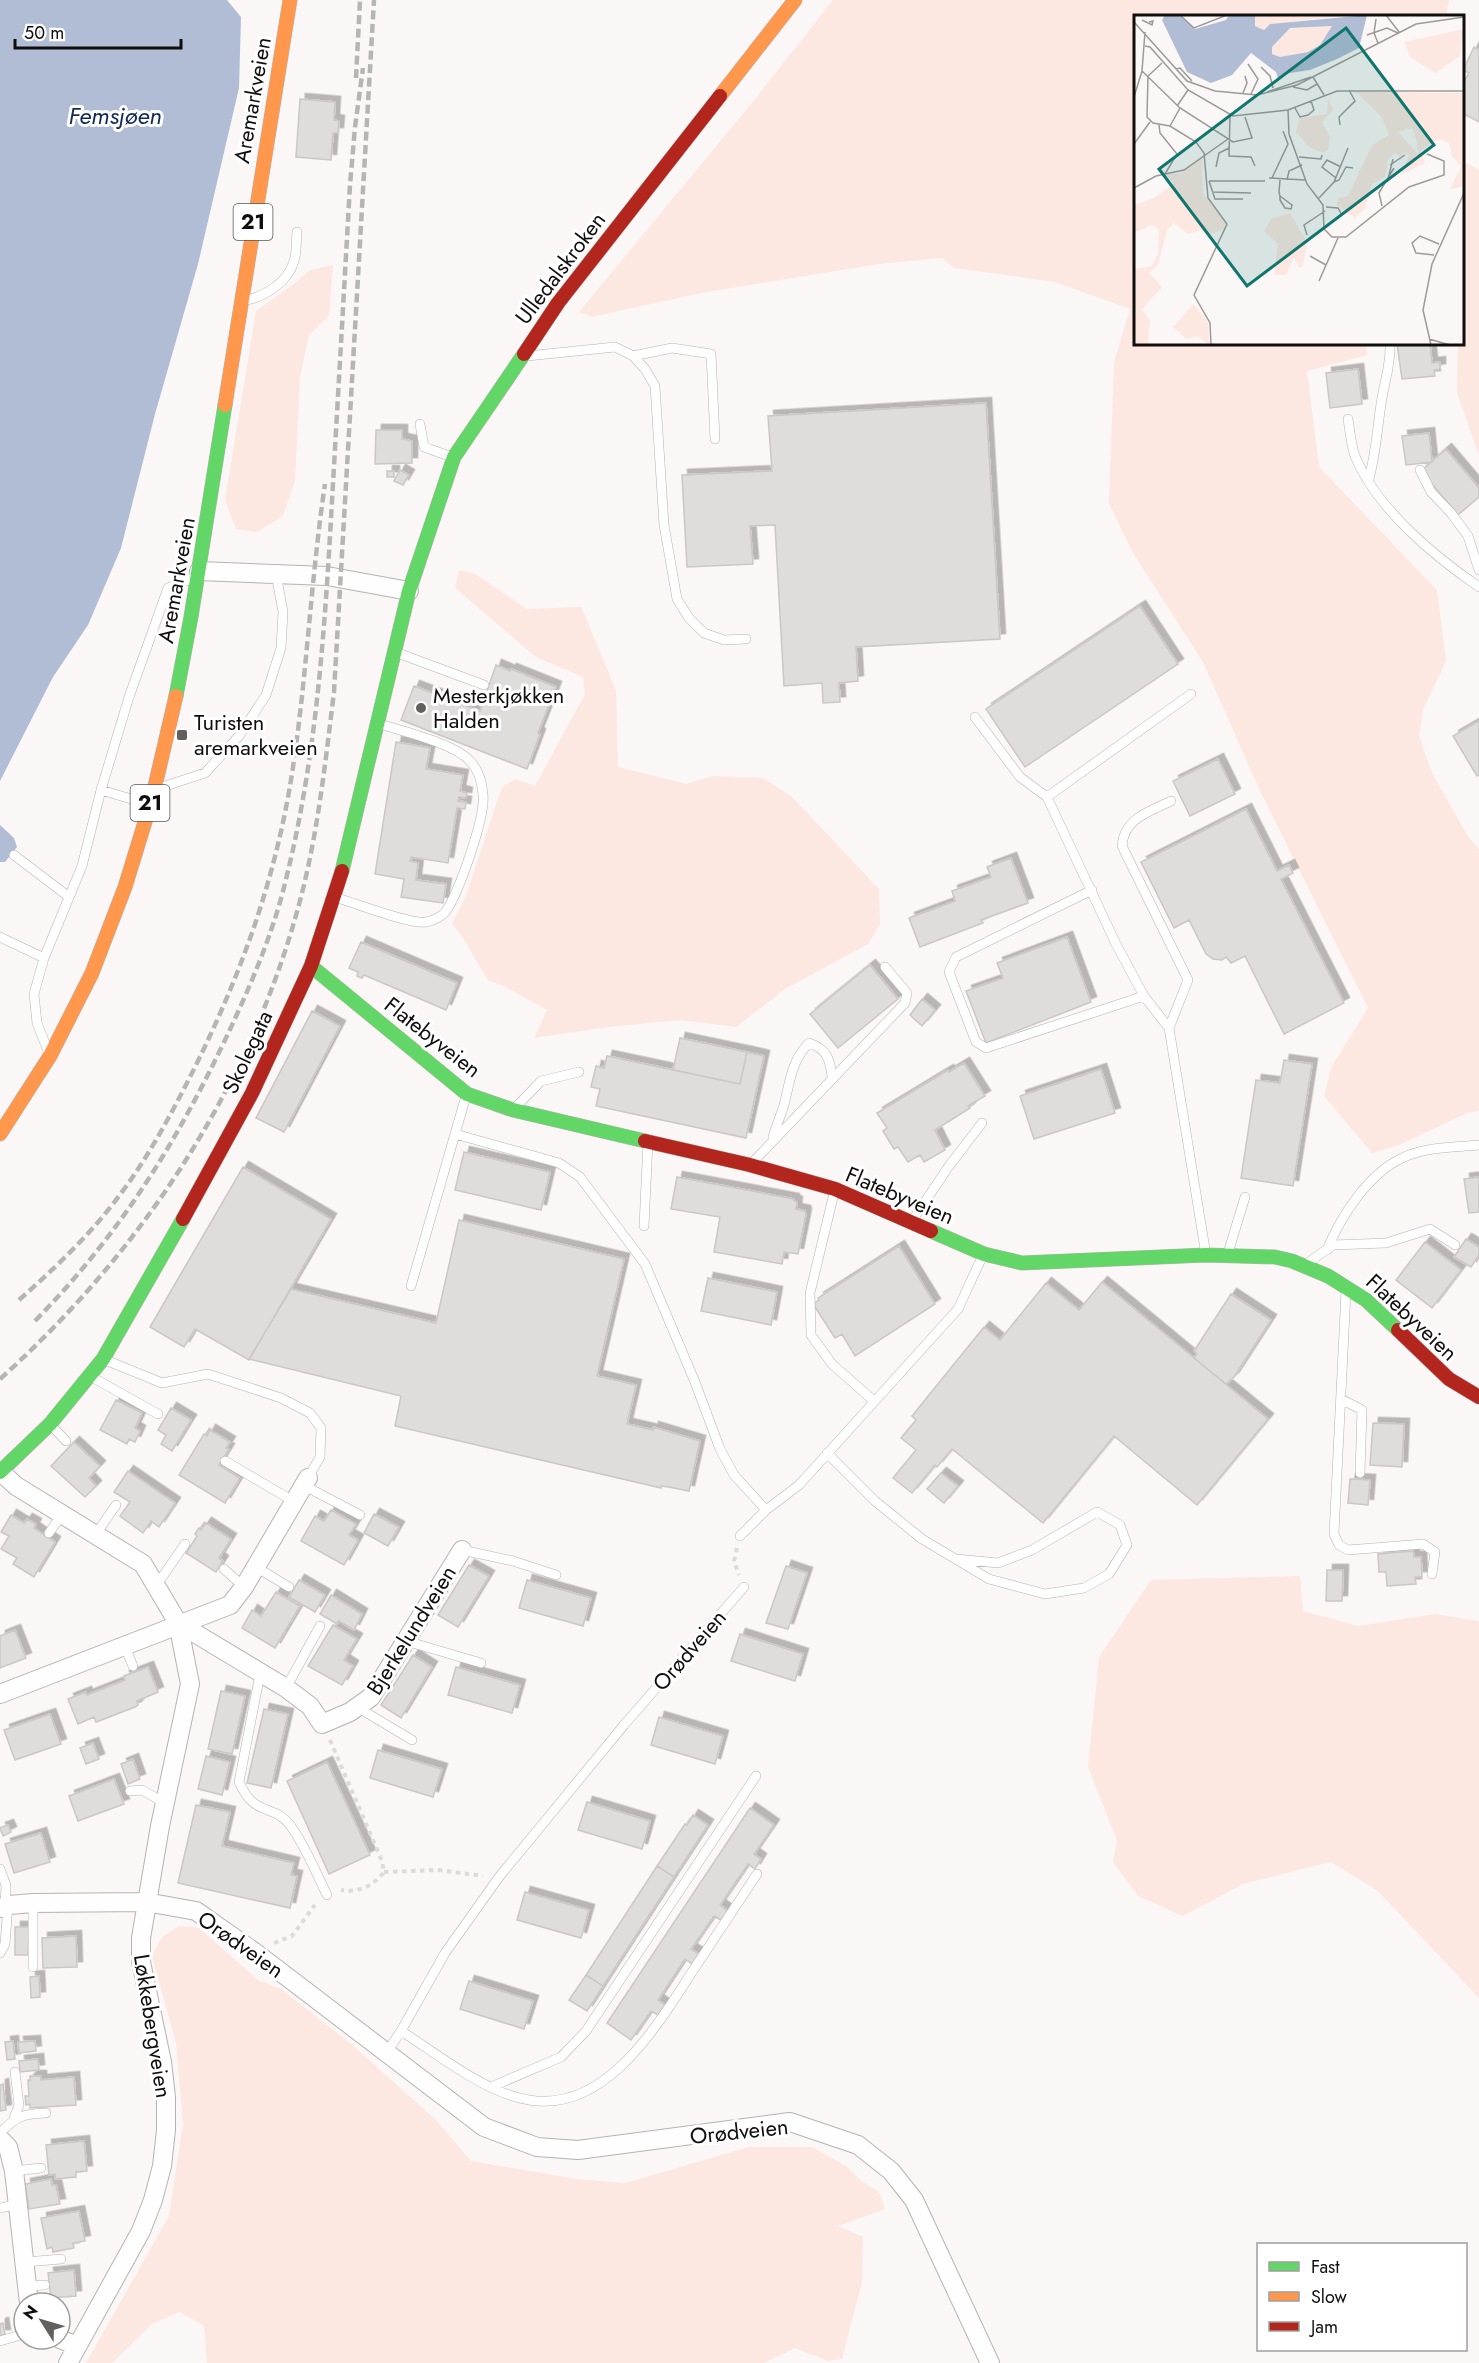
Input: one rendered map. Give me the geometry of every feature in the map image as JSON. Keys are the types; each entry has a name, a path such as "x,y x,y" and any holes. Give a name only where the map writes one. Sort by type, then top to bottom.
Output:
{"street":[{"name":"Aremarkveien","path":"0,1134 50,1056 84,993 106,942 150,804 181,672 199,573 290,0"},
{"name":"Ulledalskroken","path":"410,591 454,457 521,356 587,265 795,0"},
{"path":"199,573 342,577 410,591"},
{"name":"Skolegata","path":"1,1472 50,1424 103,1359 212,1170 252,1094 311,966 334,897 393,651 410,591"},
{"name":"Flatebyveien","path":"311,966 467,1094 513,1110 750,1165 835,1190 912,1221 984,1254 1022,1263 1206,1255 1275,1257 1304,1266 1346,1285 1366,1300 1449,1379 1478,1398"},
{"path":"1,1472 16,1486 142,1564 178,1623 286,1688 310,1706 322,1724"},
{"path":"0,1694 178,1623 230,1605 244,1587 302,1488"},
{"name":"Bjerkelundveien","path":"322,1724 357,1707 371,1697 462,1550"},
{"name":"Løkkebergveien","path":"68,2363 141,2232 162,2166 166,2130 166,2097 162,2062 141,1962 141,1938 165,1803 190,1684 178,1623"},
{"name":"Orødveien","path":"4,1906 33,1903 146,1902 196,1911 254,1951 484,2127 537,2147 578,2150 790,2122 858,2145 891,2171 914,2200 990,2363"},
{"path":"0,2139 8,2147 14,2171 26,2262 34,2291"},
{"path":"72,2344 77,2346"}],"lane":[{"path":"241,301 259,298 284,279 294,260 297,232"},
{"path":"1369,479 1377,450 1381,403 1391,359 1389,345"},
{"path":"521,356 615,348 633,356 645,369 655,386 664,525 677,599 689,618 704,633 724,640 746,639"},
{"path":"633,356 672,348 711,354 714,439"},
{"path":"1348,419 1355,456 1392,515 1459,573 1479,586"},
{"path":"420,424 424,447 454,457"},
{"path":"1420,470 1431,492 1468,536 1479,570"},
{"path":"50,1056 37,1023 34,994 44,958 82,866 101,790 129,698 168,588 199,573"},
{"path":"153,790 205,773 239,736 266,695 281,639 283,612 276,574"},
{"path":"393,651 484,685"},
{"path":"1047,797 1191,694"},
{"path":"975,717 1020,777 1047,797 1116,944 1144,996 1169,1028 1206,1255"},
{"path":"334,897 410,921 427,922 445,914 458,888 475,837 484,796 479,775 471,761 458,750 377,723"},
{"path":"101,790 150,804"},
{"path":"1169,1028 1188,980 1122,846 1123,834 1132,821 1171,801"},
{"path":"14,855 69,897"},
{"path":"1092,890 956,957 949,972 976,1042 986,1048 1144,996"},
{"path":"0,937 44,958"},
{"path":"750,1165 904,1002 907,993 885,967"},
{"path":"771,1142 784,1103 790,1074 800,1052 809,1044 822,1047 831,1060 832,1077"},
{"path":"513,1110 541,1081 579,1072"},
{"path":"411,1286 467,1094"},
{"path":"912,1221 982,1123"},
{"path":"455,1134 559,1163 580,1177 645,1264 695,1382 720,1449 734,1475 766,1510"},
{"path":"644,1226 648,1142"},
{"path":"1327,1250 1335,1230 1383,1171 1402,1158 1423,1151 1479,1145"},
{"path":"835,1190 810,1293 811,1335 832,1364 873,1401"},
{"path":"1227,1255 1245,1197"},
{"path":"1304,1266 1333,1245 1386,1243 1430,1229 1455,1245"},
{"path":"740,1536 766,1510 799,1485 958,1310 984,1254"},
{"path":"1346,1285 1334,1534 1339,1545 1348,1550 1423,1544 1435,1551 1432,1574"},
{"path":"103,1359 162,1383 208,1374 281,1398 310,1413 321,1428 320,1457 302,1488"},
{"path":"90,1376 158,1414"},
{"path":"1341,1399 1362,1410 1360,1473"},
{"path":"50,1424 66,1441"},
{"path":"827,1454 875,1501 922,1539 989,1579 1045,1594 1084,1588 1109,1574 1127,1545 1120,1525 1097,1512 1032,1550 998,1563 956,1559"},
{"path":"225,1461 302,1488 360,1515"},
{"path":"96,1534 116,1505"},
{"path":"49,1533 63,1513"},
{"path":"156,1586 185,1544"},
{"path":"462,1550 513,1561 556,1575"},
{"path":"256,1567 289,1587"},
{"path":"224,1569 244,1587"},
{"name":"Orødveien","path":"387,2052 445,1953 499,1877 624,1725 744,1587"},
{"path":"286,1688 320,1626"},
{"path":"406,1641 481,1663"},
{"path":"124,1645 132,1666"},
{"path":"260,1674 239,1782 245,1795 256,1807 281,1816 291,1826 327,1895"},
{"path":"357,1707 412,1740"},
{"path":"490,2087 561,2057 586,2031 756,1776"},
{"path":"130,1791 141,1790 165,1803"},
{"path":"0,1869 6,1885 5,1944 0,1953"},
{"path":"401,2031 490,2087 529,2100 554,2101 582,2094 619,2068 646,2040 757,1874"},
{"path":"33,1903 33,1967"},
{"path":"0,2133 14,2118 19,2105 15,2073"},
{"path":"14,2118 32,2113 45,2113"},
{"path":"14,2171 41,2168"},
{"path":"0,2208 18,2204"},
{"path":"26,2262 61,2259"}],"path":[{"path":"740,1536 734,1561 744,1587"},
{"path":"254,1951 292,1936 317,1902 327,1895 337,1889 355,1892 376,1882 384,1872 382,1861 322,1724"},
{"path":"384,1872 438,1870 499,1877"}],"shaded area":[{"path":"833,0 1449,0 1446,15 1134,15 1134,345 1366,345 1367,355 1307,371 1319,467 1437,590 1446,661 1423,710 1419,736 1432,773 1467,835 1479,850 1479,1111 1467,1113 1399,1145 1372,1153 1324,1096 1332,1066 1368,1008 1261,793 1203,662 1133,553 1109,504 1114,362 1130,309 1055,282 954,268 942,258 879,264 701,293 591,317 579,312 756,98"},
{"path":"1464,162 1479,170 1479,455 1457,393 1458,345 1464,345"},
{"path":"333,265 329,316 309,335 300,377 295,481 283,516 257,532 236,529 225,500 256,311 310,270"},
{"path":"459,570 475,574 527,609 581,607 616,690 618,767 686,784 713,776 763,778 791,796 879,889 880,924 868,944 785,989 736,1027 680,1020 608,1027 534,1038 547,1010 502,985 489,981 463,937 452,924 466,896 502,787 516,779 535,786 585,694 583,677 536,657 455,588"},
{"path":"1300,1576 1303,1611 1358,1626 1435,1614 1479,1621 1479,1998 1378,1891 1331,1862 1243,1884 1183,1916 1138,1896 1113,1862 1117,1841 1088,1766 1099,1657 1151,1580"},
{"path":"179,1926 199,1928 258,1980 281,1989 351,2044 436,2120 471,2161 577,2179 625,2183 749,2147 812,2147 846,2166 861,2181 879,2192 885,2209 838,2226 863,2237 862,2282 842,2359 828,2361 795,2348 764,2363 207,2363 204,2326 180,2312 152,2324 112,2363 86,2363 169,2216 183,2124 176,2043 152,1956 162,1937"}],"water":[{"name":"Femsjøen","path":"0,0 227,0 241,17 239,88 198,264 155,414 121,548 88,625 53,677 0,781"},
{"path":"0,825 14,838 17,847 5,862 0,862"}],"building":[{"path":"1474,47 1479,50 1479,122 1464,114 1464,82 1469,73 1464,70"},
{"path":"300,99 335,102 334,120 339,121 338,133 333,133 331,160 296,157"},
{"path":"1397,345 1430,345 1432,363 1440,362 1440,369 1434,370 1435,376 1402,379"},
{"path":"1358,369 1362,404 1330,408 1326,373"},
{"path":"986,403 1000,639 856,647 858,681 839,683 840,702 823,703 822,683 784,686 775,525 750,526 753,564 687,567 682,475 772,471 768,416"},
{"path":"376,430 402,430 402,439 412,441 412,463 375,464"},
{"path":"1429,433 1432,462 1406,465 1402,436"},
{"path":"1446,449 1479,488 1479,497 1458,515 1421,471"},
{"path":"400,470 409,475 403,485 394,481"},
{"path":"387,471 394,471 394,477 387,477"},
{"path":"1140,606 1178,664 1025,767 986,709"},
{"path":"496,665 556,687 527,769 401,720 414,686 480,711"},
{"path":"1479,721 1479,775 1477,776 1453,736"},
{"path":"396,742 430,748 426,769 463,775 460,791 467,793 466,798 459,797 458,801 466,802 465,809 457,808 448,863 411,857 410,861 418,863 416,880 446,884 443,903 401,897 404,879 375,874"},
{"path":"1218,759 1235,794 1190,816 1173,781"},
{"path":"1246,809 1277,871 1289,865 1293,873 1281,879 1344,1003 1284,1034 1245,956 1231,963 1226,957 1222,960 1213,959 1206,954 1189,920 1174,928 1141,862"},
{"path":"1011,858 1028,903 981,920 983,923 920,947 909,918 955,901 952,891 991,877 987,867"},
{"path":"1067,937 1091,1002 986,1043 966,991 1003,978 997,963"},
{"path":"361,942 457,983 446,1010 364,975 362,978 357,976 358,972 349,968"},
{"path":"870,965 898,999 838,1048 810,1014"},
{"path":"922,999 935,1010 922,1026 910,1015"},
{"path":"312,1011 340,1026 284,1132 256,1118"},
{"path":"680,1038 747,1052 740,1084 673,1070"},
{"path":"747,1052 764,1056 746,1138 596,1106 600,1089 591,1087 596,1066 604,1068 607,1056 740,1084"},
{"path":"1284,1060 1312,1064 1293,1186 1241,1178 1256,1080 1280,1083"},
{"path":"964,1063 985,1096 935,1130 945,1150 924,1162 920,1155 908,1162 898,1147 894,1149 883,1131 887,1128 877,1113 948,1070 949,1072"},
{"path":"1101,1069 1115,1113 1034,1139 1020,1096"},
{"path":"464,1152 550,1172 541,1210 455,1190"},
{"path":"243,1167 331,1219 249,1360 195,1329 184,1347 150,1327"},
{"path":"677,1177 794,1199 797,1202 796,1209 805,1211 806,1214 798,1254 784,1252 782,1264 714,1252 720,1217 671,1209"},
{"path":"1479,1177 1479,1212 1469,1213 1464,1179"},
{"path":"459,1220 624,1259 597,1376 636,1385 627,1424 653,1430 653,1427 700,1441 689,1491 661,1486 661,1488 395,1426 401,1396 249,1359 291,1289 436,1323"},
{"path":"1466,1239 1479,1247 1479,1255 1471,1267 1454,1257"},
{"path":"1425,1242 1461,1270 1432,1308 1396,1280"},
{"path":"899,1246 935,1304 855,1356 842,1334 835,1338 813,1304 819,1300 818,1298"},
{"path":"708,1278 777,1292 771,1325 701,1311"},
{"path":"1102,1282 1268,1419 1197,1505 1114,1436 1043,1523 952,1449 937,1467 935,1465 912,1493 893,1478 916,1450 901,1438 916,1420 912,1416 984,1327 1000,1340 1046,1283 1079,1310"},
{"path":"1231,1294 1271,1320 1234,1377 1226,1384 1194,1358 1197,1354 1194,1351"},
{"path":"116,1400 142,1413 135,1428 140,1431 135,1442 129,1439 127,1444 100,1430"},
{"path":"171,1408 191,1420 172,1451 161,1444 166,1435 158,1430"},
{"path":"1373,1423 1404,1424 1402,1467 1370,1465"},
{"path":"210,1430 230,1442 226,1448 229,1449 219,1465 240,1478 225,1503 179,1475 204,1434 207,1436"},
{"path":"74,1442 100,1466 89,1478 96,1486 85,1497 51,1466"},
{"path":"128,1471 175,1503 159,1527 151,1521 143,1533 120,1516 130,1502 114,1492"},
{"path":"941,1473 958,1486 944,1503 927,1489"},
{"path":"1350,1479 1370,1480 1368,1505 1348,1503"},
{"path":"331,1510 356,1524 349,1535 358,1540 344,1565 301,1541 315,1516 324,1521"},
{"path":"374,1514 399,1527 388,1546 364,1533"},
{"path":"11,1515 24,1523 27,1519 36,1524 34,1528 55,1542 34,1577 13,1564 17,1558 1,1549 9,1536 1,1532"},
{"path":"206,1523 231,1539 219,1558 223,1561 216,1572 186,1553 197,1536 195,1534 199,1528 201,1530"},
{"path":"1413,1551 1414,1557 1421,1557 1422,1577 1415,1577 1416,1584 1387,1586 1386,1572 1379,1572 1378,1554"},
{"path":"469,1565 489,1576 458,1627 438,1615"},
{"path":"786,1566 807,1573 788,1629 766,1623"},
{"path":"1327,1570 1343,1570 1342,1601 1326,1601"},
{"path":"299,1580 325,1595 315,1612 289,1597"},
{"path":"527,1580 591,1598 583,1626 519,1608"},
{"path":"276,1592 300,1606 275,1648 242,1628 252,1610 261,1616"},
{"path":"331,1595 362,1614 354,1630 339,1621 337,1624 320,1614"},
{"path":"333,1625 357,1639 344,1660 353,1666 342,1685 308,1666"},
{"path":"15,1630 26,1658 0,1668 0,1636"},
{"path":"740,1634 803,1654 795,1681 731,1661"},
{"path":"413,1655 432,1667 401,1718 381,1705"},
{"path":"148,1667 158,1692 137,1701 138,1705 135,1707 96,1722 94,1717 78,1724 68,1699 86,1692 87,1695 125,1680 124,1676"},
{"path":"456,1667 520,1685 512,1713 448,1695"},
{"path":"221,1691 245,1696 232,1754 208,1749"},
{"path":"264,1709 288,1714 271,1788 247,1783"},
{"path":"50,1714 61,1744 15,1760 4,1730"},
{"path":"659,1717 723,1736 715,1764 651,1745"},
{"path":"93,1743 99,1759 86,1764 80,1748"},
{"path":"378,1750 442,1769 433,1797 370,1778"},
{"path":"206,1756 230,1762 222,1795 198,1789"},
{"path":"133,1759 140,1779 128,1784 121,1764"},
{"path":"327,1762 370,1855 329,1874 287,1781"},
{"path":"114,1779 124,1804 78,1821 69,1796"},
{"path":"587,1802 650,1821 642,1849 578,1830"},
{"path":"196,1805 230,1812 222,1846 294,1863 291,1875 297,1876 290,1908 178,1883"},
{"path":"750,1808 774,1825 754,1854 761,1859 755,1869 748,1864 720,1905 728,1911 721,1920 714,1916 691,1949 699,1954 692,1964 685,1959 658,2000 665,2005 658,2015 651,2011 631,2040 607,2023"},
{"path":"693,1815 708,1825 674,1877 657,1866"},
{"path":"8,1825 11,1832 3,1836 0,1828"},
{"path":"41,1833 50,1862 14,1873 5,1844"},
{"path":"657,1866 674,1877 603,1986 586,1975"},
{"path":"525,1892 589,1910 581,1938 517,1920"},
{"path":"15,1927 29,1927 28,1955 15,1955"},
{"path":"76,1936 77,1967 43,1968 42,1938"},
{"path":"586,1975 603,1986 587,2011 569,2000"},
{"path":"39,1976 40,1997 31,1998 30,1977"},
{"path":"469,1981 533,2001 524,2029 460,2009"},
{"path":"13,2041 15,2059 7,2060 5,2042"},
{"path":"35,2041 36,2051 19,2053 18,2042"},
{"path":"38,2059 39,2070 20,2072 19,2061"},
{"path":"30,2076 41,2076 41,2080 74,2077 76,2105 30,2108 30,2104 26,2105 25,2096 29,2096"},
{"path":"3,2084 6,2110 0,2111 0,2085"},
{"path":"84,2141 87,2171 76,2172 76,2177 55,2179 55,2174 49,2175 46,2145"},
{"path":"51,2179 52,2185 56,2185 60,2204 29,2209 25,2184"},
{"path":"79,2211 85,2241 73,2243 74,2248 53,2252 52,2247 47,2249 41,2218"},
{"path":"74,2270 76,2296 72,2296 72,2291 50,2291 48,2273"},
{"path":"3,2323 5,2335 0,2335 0,2324"}],"railway":[{"path":"356,78 360,0"},
{"path":"0,1379 53,1328 102,1274 148,1216 189,1155 226,1091 257,1025 283,956 304,885 318,813 334,692 374,0"},
{"path":"35,1321 65,1289 119,1223 186,1117 234,1020 260,959 282,896 306,783 323,642 350,185 363,68"},
{"path":"19,1300 84,1238 119,1196 141,1164 197,1063 244,955 278,845 293,767 325,484"}],"traffic: fast":[{"path":"342,871 409,591 454,457 524,354"},
{"path":"176,696 225,405"},
{"path":"311,966 467,1094 513,1110 645,1141"},
{"path":"0,1472 50,1424 103,1359 183,1219"},
{"path":"931,1231 984,1254 1022,1263 1206,1255 1275,1257 1292,1261 1328,1276 1366,1300 1398,1330"}],"traffic: slow":[{"path":"225,405 290,0"},
{"path":"720,96 795,0"},
{"path":"0,1134 50,1056 92,973 125,887 152,799 176,696"}],"traffic: jam":[{"path":"524,354 558,303 720,96"},
{"path":"183,1219 252,1093 311,966 342,871"},
{"path":"645,1141 750,1165 835,1189 931,1231"},
{"path":"1398,1330 1449,1379 1479,1397"}],"place":[{"name":"Mesterkjøkken Halden","path":"421,708"},
{"name":"Turisten aremarkveien","path":"182,735"}]}
